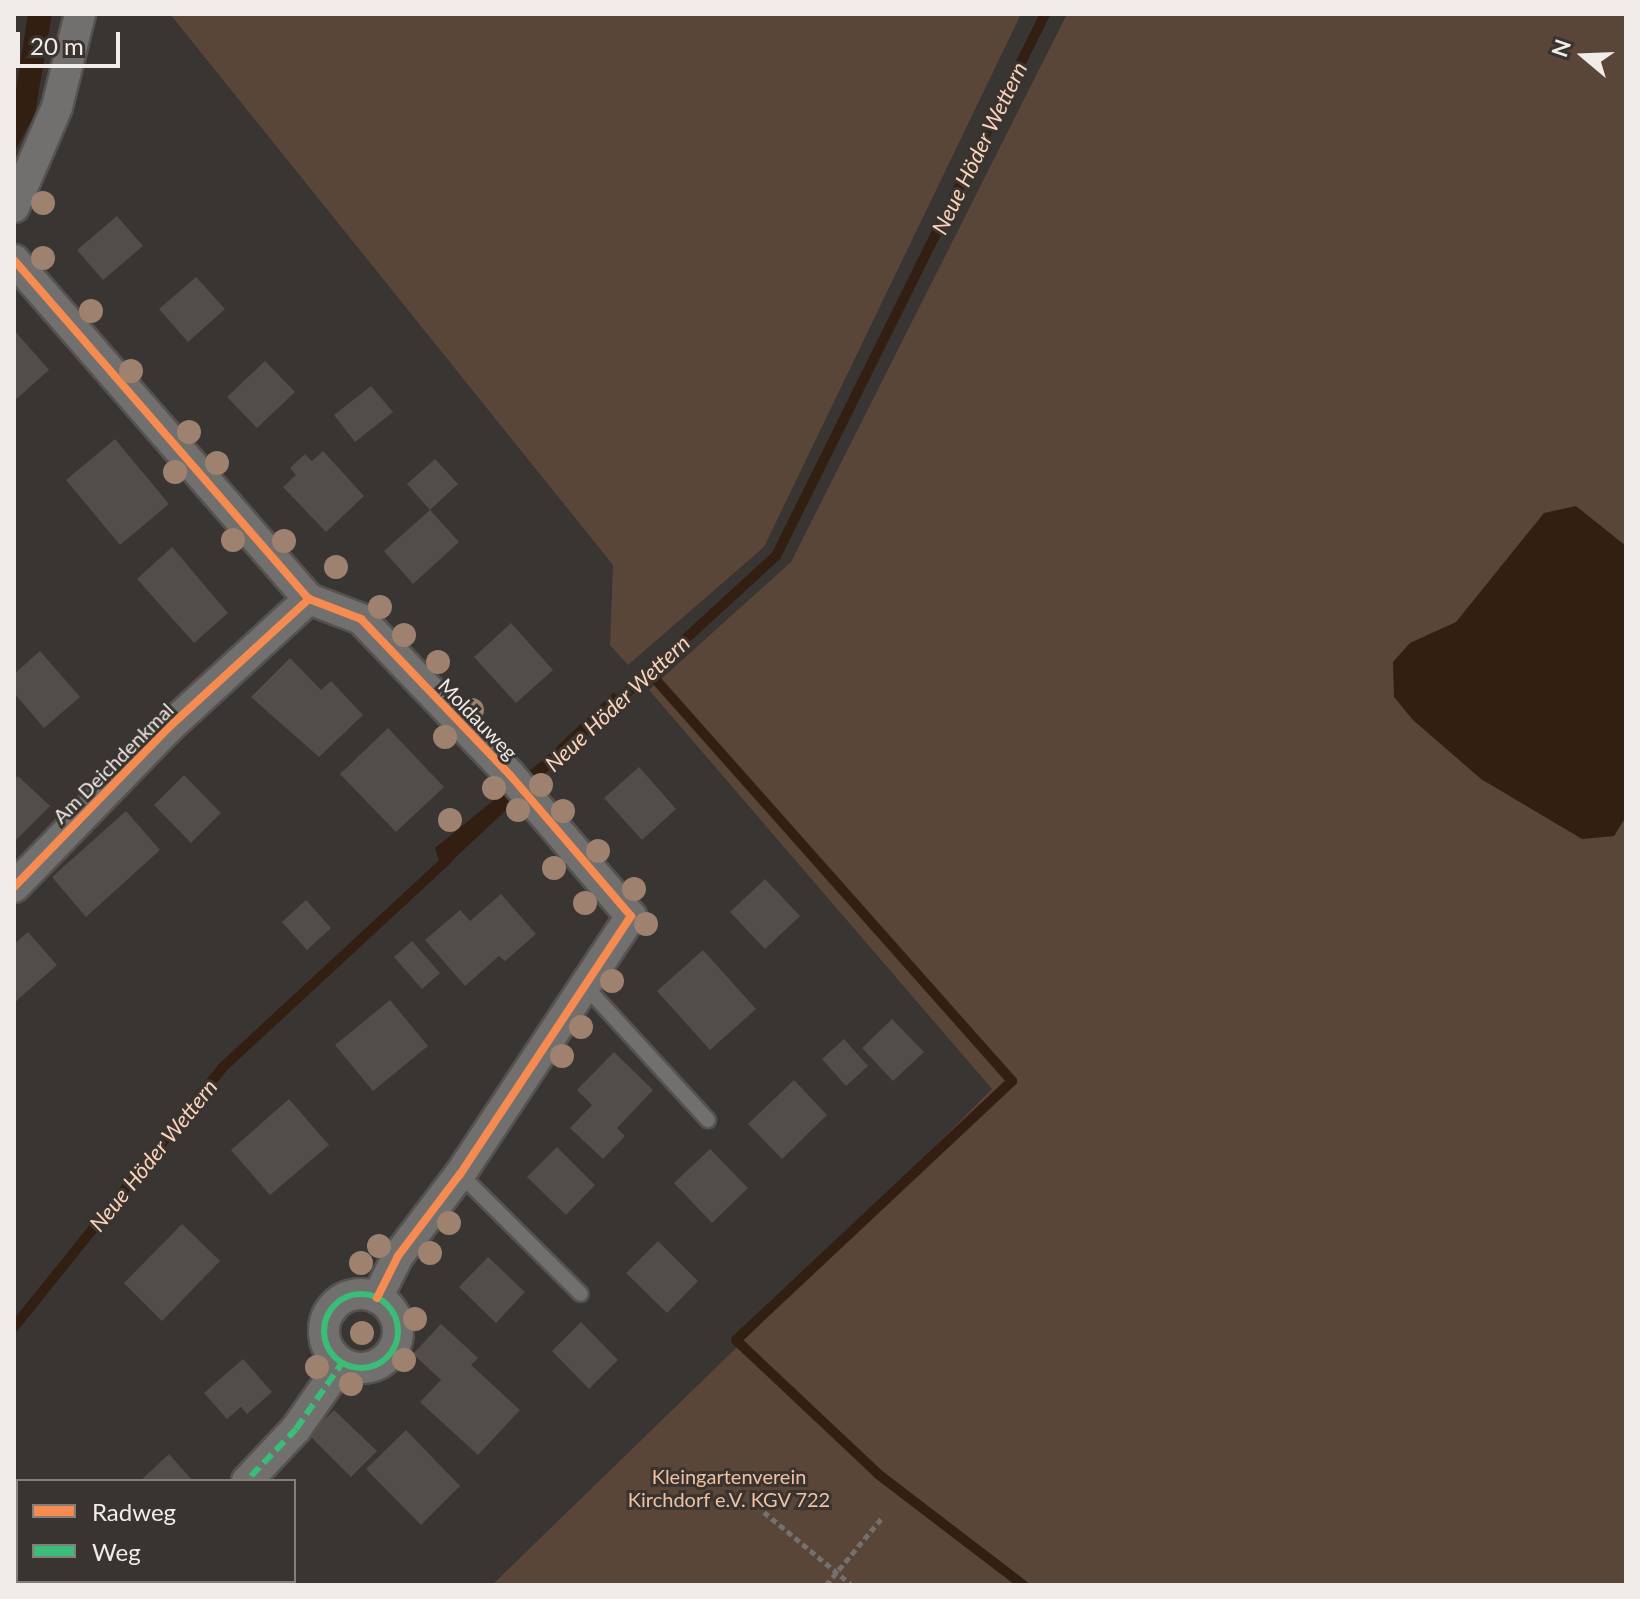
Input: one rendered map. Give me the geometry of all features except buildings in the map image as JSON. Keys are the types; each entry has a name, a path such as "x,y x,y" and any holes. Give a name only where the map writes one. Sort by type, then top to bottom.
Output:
{"street":[{"path":"14,207 57,107 80,14"},
{"name":"Moldauweg","path":"14,260 309,599 361,619 518,786 631,916 460,1174 398,1256 377,1298"},
{"name":"Am Deichdenkmal","path":"14,887 167,729 309,599"},
{"path":"348,1297 377,1298 395,1319 394,1347 373,1366 342,1363 326,1344 327,1315 348,1297"},
{"path":"249,1479 296,1429 342,1363"}],"lane":[{"path":"585,986 708,1120"},
{"path":"460,1174 581,1294"}],"path":[{"path":"764,1512 852,1585"},
{"path":"826,1585 881,1519"}],"green space":[{"path":"170,14 1021,14 764,547 628,665 610,645 613,565"},
{"name":"Kleingartenverein Kirchdorf e.V. KGV 722","path":"1067,14 1626,14 1626,1585 492,1585 733,1351 992,1089 649,690 791,562"}],"water":[{"path":"28,14 52,14 35,113 14,153 14,102"},
{"path":"1576,506 1626,546 1626,817 1614,836 1582,839 1481,779 1413,720 1394,697 1393,662 1410,643 1456,622 1544,513"},
{"path":"614,692 621,703 442,870 435,848 544,759"}],"waterway":[{"name":"Neue Höder Wettern","path":"610,708 776,556 1045,14"},
{"path":"649,672 1012,1081 736,1340 878,1474 1023,1585"},
{"name":"Neue Höder Wettern","path":"14,1327 222,1068 449,858"}],"marked path":[{"path":"361,1294 375,1297 387,1305 395,1317 398,1331 395,1345 387,1357 375,1365 361,1368 347,1365 335,1357 327,1345 324,1331 327,1317 335,1305 347,1297 361,1294"},
{"path":"251,1476 296,1429 342,1363"}],"cycle path":[{"path":"14,260 309,599 361,619 510,775 631,916 460,1174 398,1256 377,1298"},
{"path":"14,887 167,729 309,599"}]}
